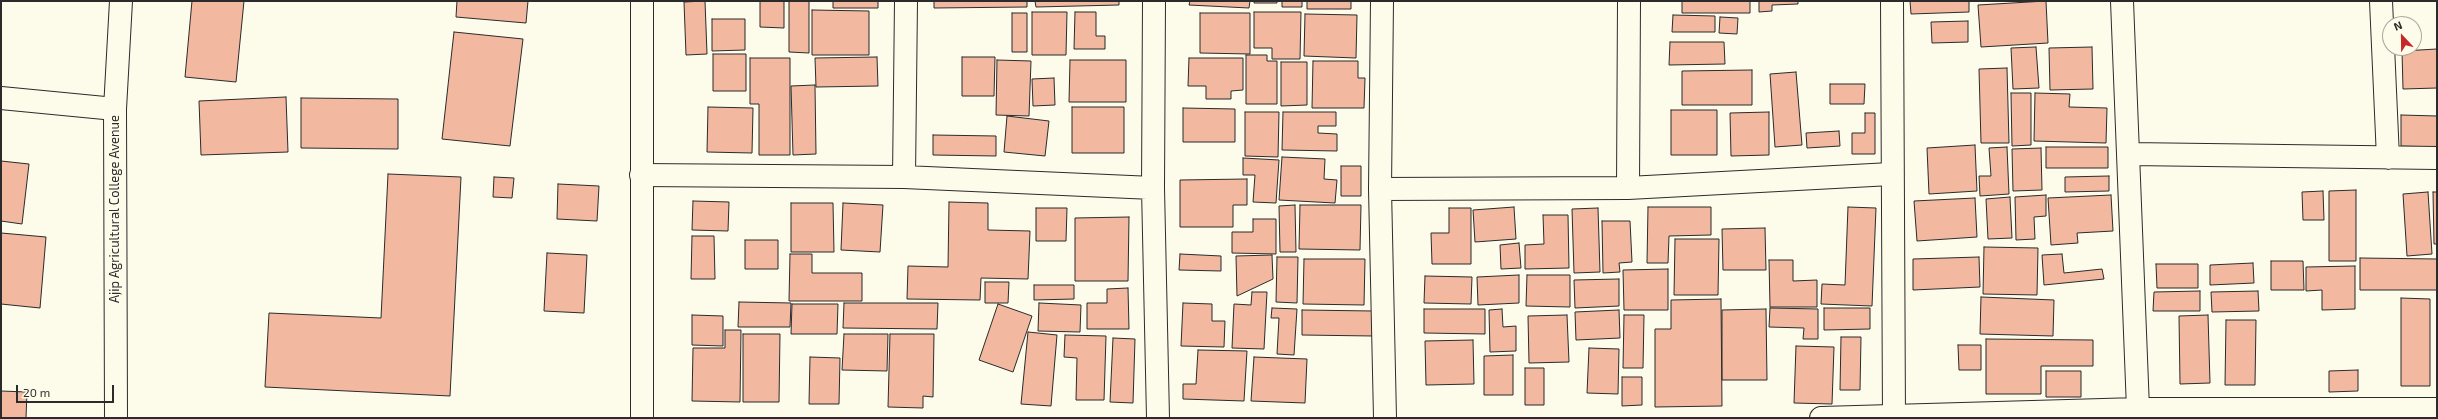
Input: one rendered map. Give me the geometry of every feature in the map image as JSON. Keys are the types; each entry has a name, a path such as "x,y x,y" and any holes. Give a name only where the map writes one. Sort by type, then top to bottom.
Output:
{"street":[{"name":"Ajip Agricultural College Avenue","path":"116,418 115,109 121,1"},
{"path":"642,1 640,174 642,418"},
{"path":"904,177 906,1"},
{"path":"1154,1 1153,188 1158,418"},
{"path":"1382,1 1380,189 1385,418"},
{"path":"1628,188 1629,1"},
{"path":"1892,1 1891,174 1894,418"},
{"path":"2122,1 2130,154 2138,409"},
{"path":"2381,1 2388,158"},
{"path":"1,98 115,109"},
{"path":"2130,154 2437,158"},
{"path":"640,174 904,177 1153,188"},
{"path":"1380,189 1628,188 1891,174"},
{"path":"1821,418 1894,418 2138,409 2437,409"}],"building":[{"path":"192,1 244,1 236,82 185,77"},
{"path":"457,1 528,1 526,23 456,17"},
{"path":"705,1 707,54 686,55 684,2"},
{"path":"760,1 784,1 784,28 760,27"},
{"path":"789,1 809,1 809,53 789,52"},
{"path":"833,1 878,1 878,8 833,8"},
{"path":"934,1 1027,1 1027,7 934,8"},
{"path":"1035,1 1119,1 1119,5 1036,7"},
{"path":"1190,1 1250,1 1249,8 1189,5"},
{"path":"1254,1 1277,1 1277,3 1254,3"},
{"path":"1282,1 1302,1 1302,7 1282,7"},
{"path":"1307,1 1351,1 1351,9 1307,9"},
{"path":"1682,1 1750,1 1750,13 1682,13"},
{"path":"1759,1 1798,1 1798,4 1772,5 1772,11 1759,12"},
{"path":"1910,1 1969,1 1969,12 1911,14"},
{"path":"2046,1 2048,43 1981,47 1978,5"},
{"path":"812,10 869,11 869,55 812,55"},
{"path":"1032,12 1067,12 1066,55 1032,55"},
{"path":"1075,12 1096,12 1096,36 1105,36 1105,49 1074,49"},
{"path":"1254,12 1301,12 1300,59 1272,59 1272,48 1254,48"},
{"path":"1012,13 1027,13 1027,52 1012,52"},
{"path":"1200,13 1250,13 1250,54 1200,53"},
{"path":"1305,14 1357,15 1356,58 1304,56"},
{"path":"1673,15 1715,16 1715,32 1672,32"},
{"path":"1720,17 1738,18 1737,34 1719,33"},
{"path":"712,19 745,19 745,50 712,51"},
{"path":"1968,21 1968,42 1932,43 1931,22"},
{"path":"454,32 523,39 510,146 442,139"},
{"path":"1670,42 1724,42 1725,64 1669,65"},
{"path":"2036,47 2039,88 2013,89 2011,48"},
{"path":"2092,47 2093,89 2050,90 2049,48"},
{"path":"2437,49 2437,88 2403,89 2402,56 2422,56 2422,50"},
{"path":"713,54 746,54 746,91 713,91"},
{"path":"1246,55 1267,55 1267,61 1277,61 1277,104 1246,104"},
{"path":"877,57 878,86 816,87 815,58"},
{"path":"962,57 995,57 994,96 962,96"},
{"path":"750,58 790,58 790,155 759,155 759,104 750,104"},
{"path":"1189,58 1243,58 1243,90 1231,91 1231,99 1206,99 1206,86 1188,86"},
{"path":"997,60 1031,61 1029,116 996,115"},
{"path":"1070,60 1126,60 1126,102 1069,102"},
{"path":"1313,61 1358,61 1358,78 1365,78 1364,108 1312,108"},
{"path":"1281,62 1307,62 1307,105 1281,106"},
{"path":"2007,68 2009,143 1981,143 1979,69"},
{"path":"1752,70 1752,105 1682,105 1682,71"},
{"path":"1796,72 1802,145 1775,147 1770,74"},
{"path":"1054,78 1055,105 1033,106 1032,79"},
{"path":"1830,84 1865,84 1864,104 1830,104"},
{"path":"815,85 816,154 793,155 791,86"},
{"path":"2011,93 2031,93 2031,145 2012,146"},
{"path":"2035,93 2070,94 2069,107 2107,108 2106,143 2034,141"},
{"path":"286,97 288,152 201,155 199,101"},
{"path":"301,98 398,99 398,149 301,148"},
{"path":"708,107 753,108 752,153 707,152"},
{"path":"1072,107 1124,107 1124,153 1072,153"},
{"path":"1183,108 1235,109 1235,142 1183,142"},
{"path":"1671,110 1717,110 1717,155 1671,155"},
{"path":"1245,112 1279,112 1278,157 1245,156"},
{"path":"1283,112 1336,112 1336,126 1318,126 1318,133 1337,134 1337,151 1282,150"},
{"path":"1769,112 1769,155 1731,156 1730,113"},
{"path":"1865,113 1875,113 1875,154 1852,154 1852,133 1865,133"},
{"path":"2401,115 2437,116 2437,147 2401,146"},
{"path":"1007,116 1049,121 1045,156 1004,152"},
{"path":"1839,131 1840,146 1807,148 1806,133"},
{"path":"933,135 996,136 996,156 933,155"},
{"path":"1975,145 1977,191 1929,194 1927,148"},
{"path":"2007,147 2009,194 1980,196 1979,176 1991,176 1989,148"},
{"path":"2046,147 2108,147 2108,168 2046,168"},
{"path":"2041,148 2042,190 2013,191 2012,149"},
{"path":"1282,157 1325,159 1324,179 1337,180 1335,203 1279,200"},
{"path":"1243,158 1279,160 1276,203 1253,202 1255,175 1243,175"},
{"path":"1,161 29,164 22,224 1,221"},
{"path":"1341,166 1361,166 1361,196 1341,196"},
{"path":"388,174 461,177 450,396 265,387 269,313 381,318"},
{"path":"2109,176 2109,191 2065,192 2065,177"},
{"path":"494,177 514,178 512,198 493,197"},
{"path":"1247,179 1247,205 1233,205 1233,227 1180,227 1180,180"},
{"path":"558,184 599,186 597,221 557,219"},
{"path":"2356,190 2356,261 2329,261 2329,191"},
{"path":"2323,191 2324,220 2303,220 2302,192"},
{"path":"2428,192 2432,254 2407,256 2403,194"},
{"path":"2433,192 2437,192 2437,244 2434,244"},
{"path":"2046,195 2046,216 2034,217 2035,239 2016,240 2015,197"},
{"path":"2111,195 2113,231 2077,233 2078,243 2051,245 2048,198"},
{"path":"2010,197 2012,238 1988,239 1986,199"},
{"path":"1975,198 1977,237 1917,241 1914,201"},
{"path":"693,201 729,202 728,231 692,230"},
{"path":"949,202 988,203 988,230 1030,231 1028,279 981,278 980,300 907,299 908,266 948,267"},
{"path":"791,203 833,203 834,252 791,252"},
{"path":"843,203 883,205 880,252 841,250"},
{"path":"1295,205 1296,252 1280,252 1279,206"},
{"path":"1300,205 1361,205 1360,250 1299,249"},
{"path":"1514,207 1516,239 1475,242 1473,210"},
{"path":"1648,207 1711,207 1711,235 1669,236 1668,263 1647,263"},
{"path":"1848,207 1876,208 1872,306 1821,304 1822,284 1845,285"},
{"path":"1036,208 1067,208 1066,241 1036,241"},
{"path":"1449,208 1471,208 1471,264 1432,264 1431,233 1449,233"},
{"path":"1598,208 1600,272 1574,273 1572,209"},
{"path":"1543,215 1568,215 1569,268 1525,269 1525,245 1544,244"},
{"path":"1129,217 1128,281 1075,281 1075,218"},
{"path":"1253,219 1276,219 1276,254 1232,253 1232,232 1253,232"},
{"path":"1602,221 1630,221 1632,262 1619,263 1620,272 1603,273"},
{"path":"1765,228 1766,270 1723,270 1722,229"},
{"path":"1,233 46,237 40,308 1,304"},
{"path":"692,236 714,236 715,279 691,279"},
{"path":"1675,239 1719,239 1718,295 1674,295"},
{"path":"745,240 778,240 778,269 745,269"},
{"path":"1519,243 1521,268 1501,269 1500,245"},
{"path":"1984,247 2038,248 2037,295 1983,294"},
{"path":"547,253 587,255 584,313 544,311"},
{"path":"790,254 812,254 812,273 862,273 862,301 789,301"},
{"path":"1180,254 1221,256 1221,271 1179,270"},
{"path":"2062,254 2064,273 2102,269 2104,279 2044,285 2042,255"},
{"path":"1272,255 1273,279 1237,296 1236,256"},
{"path":"1277,257 1298,257 1297,303 1276,302"},
{"path":"1979,257 1980,287 1913,290 1913,259"},
{"path":"2360,258 2437,259 2437,290 2360,290"},
{"path":"1304,259 1365,259 1364,305 1303,304"},
{"path":"1769,260 1793,260 1793,281 1817,280 1817,307 1770,307"},
{"path":"2271,261 2303,261 2304,290 2271,290"},
{"path":"2253,263 2254,283 2210,285 2210,265"},
{"path":"2156,264 2198,264 2198,288 2157,288"},
{"path":"2355,266 2355,309 2322,310 2322,290 2306,291 2306,267"},
{"path":"1668,269 1668,310 1624,310 1623,270"},
{"path":"1519,275 1519,303 1478,305 1477,277"},
{"path":"1527,275 1570,275 1570,307 1526,306"},
{"path":"1425,276 1472,277 1471,304 1424,303"},
{"path":"1619,279 1619,306 1575,308 1574,280"},
{"path":"985,282 1009,282 1008,303 985,303"},
{"path":"1034,285 1074,285 1074,299 1034,300"},
{"path":"1128,288 1129,329 1087,329 1087,303 1107,303 1107,289"},
{"path":"2200,291 2200,311 2153,311 2154,292"},
{"path":"2258,291 2259,311 2212,312 2211,292"},
{"path":"1252,292 1267,292 1264,349 1232,348 1234,304 1251,305"},
{"path":"1981,297 2054,300 2053,336 1980,334"},
{"path":"2401,298 2430,299 2430,386 2401,386"},
{"path":"1721,299 1722,406 1655,407 1655,329 1671,329 1671,300"},
{"path":"739,302 791,303 790,327 738,327"},
{"path":"844,303 938,303 937,329 843,328"},
{"path":"1039,303 1081,305 1080,332 1038,331"},
{"path":"1183,303 1212,304 1212,321 1225,321 1224,347 1181,346"},
{"path":"792,304 838,304 837,334 791,334"},
{"path":"998,304 1032,316 1013,372 979,360"},
{"path":"1272,308 1297,309 1294,355 1277,354 1279,318 1271,318"},
{"path":"1770,308 1818,309 1818,339 1803,339 1804,328 1769,327"},
{"path":"1824,308 1870,308 1870,329 1824,330"},
{"path":"1424,309 1485,309 1485,334 1424,333"},
{"path":"1502,309 1503,327 1516,326 1516,351 1490,352 1489,310"},
{"path":"1766,309 1767,380 1722,380 1722,310"},
{"path":"1302,310 1373,311 1373,336 1302,335"},
{"path":"1619,310 1620,338 1576,340 1575,312"},
{"path":"692,315 723,316 723,346 692,345"},
{"path":"1567,315 1569,362 1529,363 1528,316"},
{"path":"1624,315 1644,315 1643,368 1623,368"},
{"path":"2208,315 2210,383 2180,384 2179,316"},
{"path":"2226,320 2256,320 2255,385 2225,385"},
{"path":"725,330 741,330 740,402 692,401 693,348 725,348"},
{"path":"1028,332 1057,335 1051,406 1021,404"},
{"path":"743,334 780,334 779,402 743,402"},
{"path":"844,334 888,334 887,371 842,370"},
{"path":"890,334 934,334 933,397 923,396 923,408 888,407"},
{"path":"1065,335 1106,336 1104,400 1076,400 1077,358 1064,357"},
{"path":"1841,337 1861,337 1860,390 1840,390"},
{"path":"1113,338 1135,339 1133,403 1110,402"},
{"path":"1986,339 2093,340 2093,366 2041,366 2041,394 1986,394"},
{"path":"1473,340 1474,384 1426,385 1425,341"},
{"path":"1958,345 1981,345 1981,370 1959,370"},
{"path":"1796,346 1834,347 1832,404 1794,403"},
{"path":"1589,348 1619,349 1618,394 1587,393"},
{"path":"1198,350 1247,351 1244,401 1183,399 1183,384 1196,384"},
{"path":"1513,355 1513,395 1484,395 1484,356"},
{"path":"810,357 840,358 839,404 809,404"},
{"path":"1254,357 1307,359 1305,403 1251,401"},
{"path":"1525,368 1544,368 1544,405 1525,405"},
{"path":"2358,370 2358,391 2329,392 2329,371"},
{"path":"2046,371 2081,371 2081,397 2046,397"},
{"path":"1622,377 1642,377 1642,405 1622,406"},
{"path":"1,391 27,392 26,418 1,418"}]}
